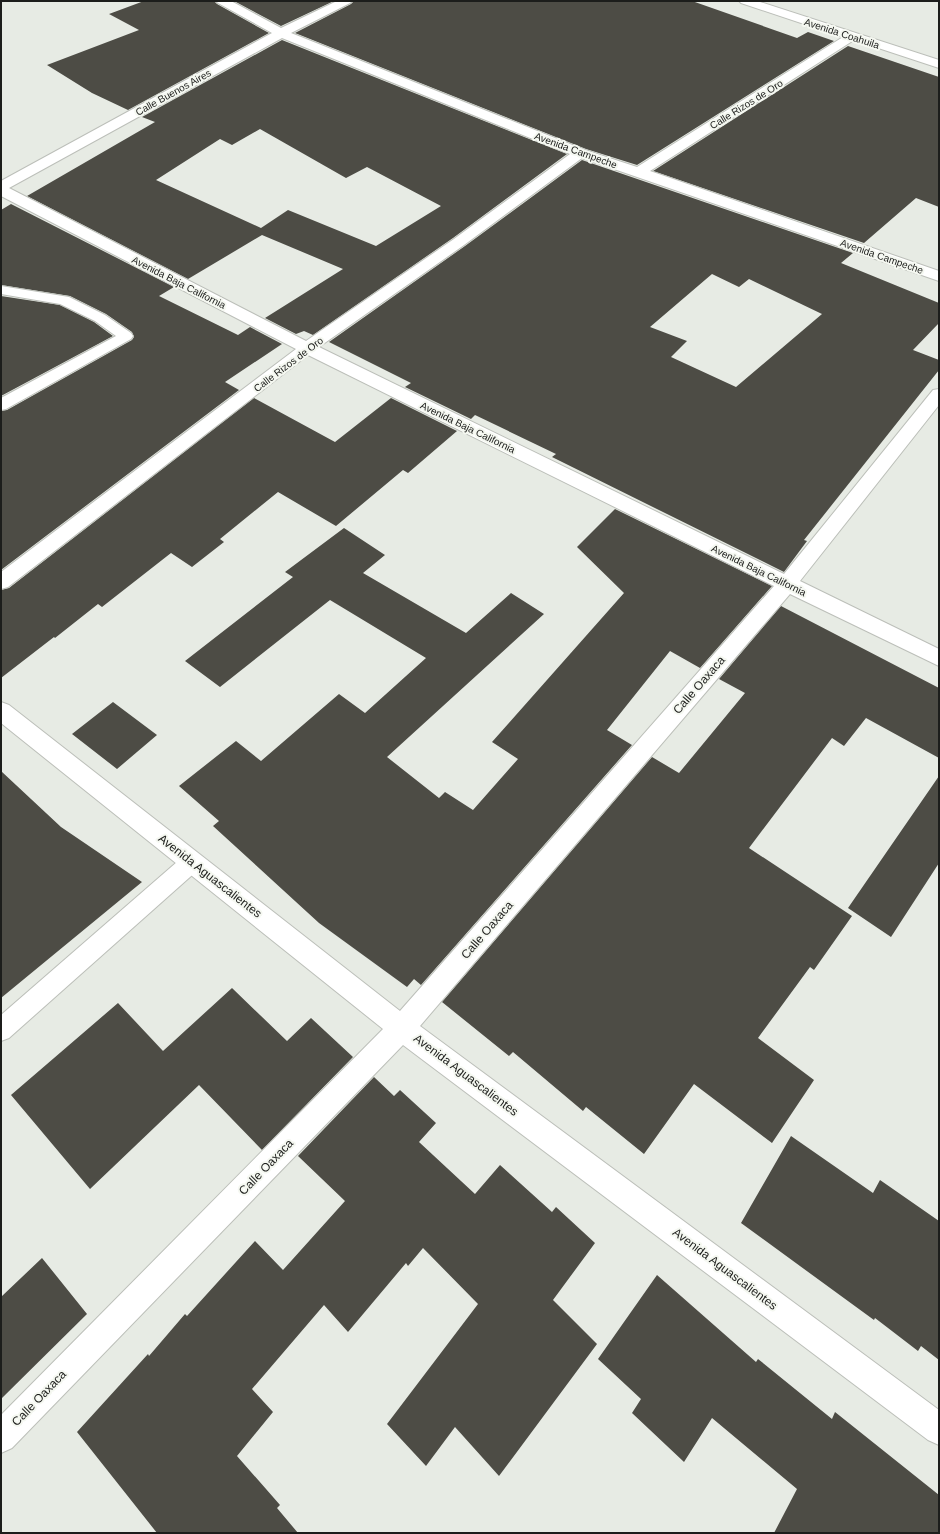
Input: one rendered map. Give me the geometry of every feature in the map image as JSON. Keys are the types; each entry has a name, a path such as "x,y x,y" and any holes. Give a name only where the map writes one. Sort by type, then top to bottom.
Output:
{"street":[{"name":"Avenida Campeche","path":"222,1 281,33 580,153 939,276"},
{"name":"Calle Buenos Aires","path":"1,188 281,33 346,1"},
{"name":"Avenida Coahuila","path":"745,1 939,64"},
{"name":"Calle Rizos de Oro","path":"639,172 854,36"},
{"name":"Calle Rizos de Oro","path":"1,582 307,348 459,242 580,153"},
{"name":"Avenida Baja California","path":"1,188 307,348 939,658"},
{"name":"Calle Oaxaca","path":"1,1437 402,1028 787,584 939,394"},
{"name":"Avenida Aguascalientes","path":"1,710 402,1028 939,1429"}],"lane":[{"path":"1,290 64,300 100,318 126,336 1,405"},
{"path":"1,304 20,293"},
{"path":"1,1030 192,862"}],"building":[{"path":"144,1 214,1 269,33 128,110 92,93 47,65 139,30 109,14"},
{"path":"234,1 334,1 281,26"},
{"path":"354,1 692,1 797,38 808,32 834,41 637,165 586,149 295,33 351,4"},
{"path":"282,40 567,154 453,238 313,335 304,331 296,334 265,318 343,269 262,235 188,279 27,196 155,122 142,117","holes":["260,129 346,178 367,167 441,206 376,246 288,210 261,228 156,180 220,139 232,145"]},
{"path":"848,46 939,77 939,207 916,198 864,243 653,171"},
{"path":"582,160 853,253 841,263 939,303 939,323 913,350 939,360 939,370 804,540 807,541 784,572 552,457 556,454 475,415 471,419 405,387 411,383 329,342 465,246","holes":["712,274 739,287 749,279 822,314 736,387 671,357 687,341 650,327"]},
{"path":"11,204 174,287 159,296 238,335 250,327 282,344 225,382 239,390 1,570 1,411 7,410 132,340 134,337 132,332 106,314 70,296 1,285 1,210"},
{"path":"1,296 60,305 94,322 113,336 1,396"},
{"path":"254,398 335,442 391,398 457,431 408,473 403,470 336,526 278,492 220,539 224,542 192,567 171,553 102,607 98,604 1,678 1,590 9,588"},
{"path":"615,509 772,586 700,668 670,651 607,730 632,745 421,985 414,979 407,987 319,923 213,826 219,821 179,786 236,741 261,761 339,694 365,713 426,658 330,600 220,687 185,661 293,577 285,572 344,528 385,555 363,573 466,633 511,593 544,614 387,757 439,798 445,792 473,810 518,759 492,742 624,593 577,547"},
{"path":"781,606 939,688 939,758 866,718 844,746 832,738 749,848 852,916 814,970 810,967 758,1038 814,1080 772,1143 694,1084 644,1154 586,1107 583,1111 513,1052 509,1056 442,1002 652,757 679,773 745,693 719,679"},
{"path":"113,702 157,735 117,769 72,734"},
{"path":"1,771 61,827 142,882 1,998"},
{"path":"939,776 939,863 891,937 848,908"},
{"path":"232,988 287,1041 311,1018 353,1057 262,1150 199,1085 90,1189 11,1095 118,1003 163,1051"},
{"path":"374,1077 394,1096 400,1090 436,1123 419,1142 475,1194 500,1165 552,1212 556,1207 595,1243 553,1300 597,1344 499,1476 455,1427 426,1466 387,1424 478,1304 423,1248 408,1266 406,1263 348,1332 324,1305 252,1389 273,1412 237,1456 280,1505 277,1508 298,1533 157,1533 77,1432 148,1354 149,1356 185,1314 187,1316 255,1241 283,1270 345,1201 298,1156"},
{"path":"791,1136 873,1193 880,1180 939,1221 939,1360 921,1346 918,1351 875,1318 874,1320 741,1223"},
{"path":"42,1258 87,1314 1,1399 1,1297"},
{"path":"657,1275 756,1362 758,1359 832,1419 835,1412 939,1495 939,1533 774,1533 797,1489 712,1418 684,1462 632,1413 641,1399 598,1359"}]}
